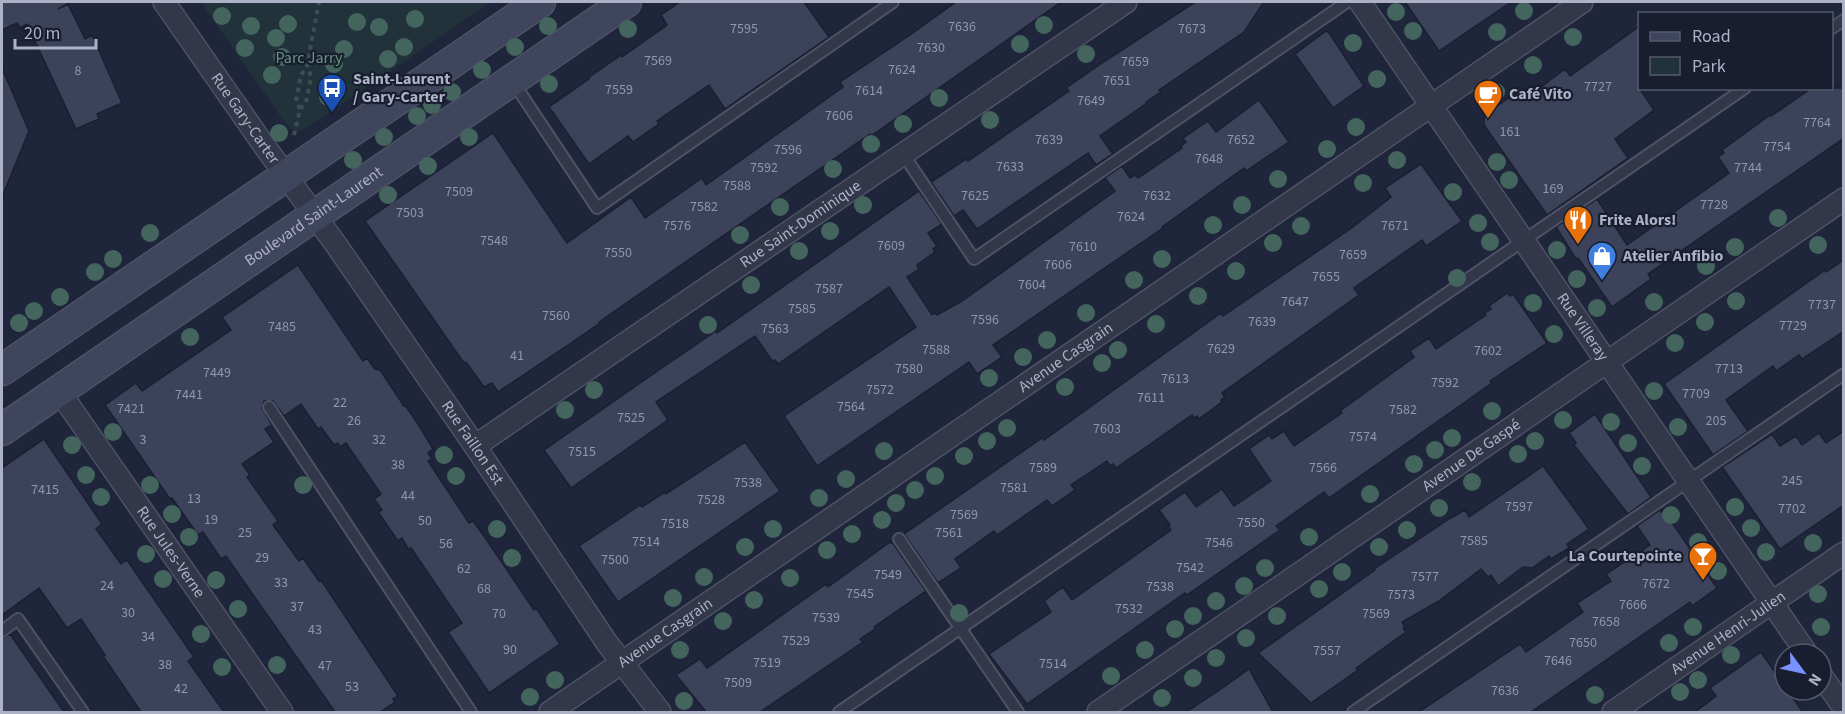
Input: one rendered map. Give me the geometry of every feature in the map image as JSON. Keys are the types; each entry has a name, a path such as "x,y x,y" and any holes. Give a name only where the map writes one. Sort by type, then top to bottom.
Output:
{"main road":[{"path":"2,370 540,2"},
{"name":"Boulevard Saint-Laurent","path":"2,430 626,2"}],"street":[{"name":"Rue Gary-Carter","path":"164,2 285,176"},
{"name":"Rue Saint-Dominique","path":"475,446 1126,2"},
{"name":"Rue Villeray","path":"1360,2 1798,642"},
{"name":"Avenue Casgrain","path":"550,712 1582,2"},
{"name":"Rue Faillon Est","path":"285,176 475,446 622,663 660,712"},
{"name":"Avenue De Gaspé","path":"1098,712 1844,198"},
{"name":"Rue Jules-Verne","path":"59,391 282,712"},
{"name":"Avenue Henri-Julien","path":"1613,712 1844,553"},
{"path":"1833,692 1844,708"}],"lane":[{"path":"511,80 597,208 893,2"},
{"path":"903,154 974,259 1347,2"},
{"path":"839,712 1742,90"},
{"path":"1353,712 1844,374"},
{"path":"269,407 471,712"},
{"path":"899,539 1018,712"},
{"path":"2,631 18,619 83,712"}],"path":[{"path":"294,136 300,109 306,103 311,77 308,66 319,2"},
{"path":"300,109 296,101 301,75 308,66"}],"green space":[{"name":"Parc Jarry","path":"201,2 491,2 317,121 298,131 290,128 281,117"}],"building":[{"path":"2,2 71,2 58,9 68,4 85,39 92,35 122,103 97,114 99,119 76,129 27,24 20,28 17,23 2,30"},
{"path":"680,2 804,2 829,37 725,109 709,85 657,121 659,124 633,142 628,136 589,164 549,107 667,25 661,15"},
{"path":"956,2 1061,2 871,136 870,134 498,392 492,383 484,387 466,362 464,363 365,221 493,133 567,243 631,197 645,218 702,178 706,185 843,87 840,82"},
{"path":"1195,2 1264,2 1244,32 1159,90 1161,92 1147,103 1100,136 1113,154 1096,165 1088,153 977,229 963,210 954,216 931,182 966,159 968,161 1069,91 1066,88"},
{"path":"1405,2 1511,2 1439,51"},
{"path":"1638,27 1638,90 1641,90 1654,110 1615,139 1628,158 1547,215 1484,125 1484,115 1519,91 1525,99 1565,69 1570,76"},
{"path":"1326,31 1364,86 1333,108 1295,54"},
{"path":"2,68 29,131 2,197"},
{"path":"1844,88 1844,138 1648,274 1651,279 1612,307 1578,258 1576,259 1556,227 1597,199 1627,245 1729,173 1718,157 1724,153 1722,150 1809,90"},
{"path":"1259,100 1289,142 1246,171 1244,168 1163,228 993,345 1002,357 977,374 969,362 817,466 784,416 916,327 889,287 778,364 775,360 773,362 755,336 656,402 668,420 571,488 544,450 716,331 717,333 919,191 942,224 928,233 937,246 933,249 935,252 917,265 919,269 907,277 932,315 935,313 937,315 962,301 1115,191 1105,178 1122,166 1130,178 1135,175 1138,178 1182,148 1181,146 1186,142 1183,138 1208,121 1216,132"},
{"path":"1421,164 1462,221 1426,246 1422,240 1354,288 1359,295 1222,393 1225,397 1221,400 1222,402 1199,419 1192,415 1116,468 1113,464 1110,466 1107,461 1071,485 1075,490 1052,506 1047,500 997,535 994,531 955,559 961,568 938,583 904,534 1042,438 1044,440 1221,313 1223,316 1353,227 1391,197 1385,188"},
{"path":"1844,260 1844,331 1802,359 1799,355 1776,371 1773,366 1726,400 1748,431 1713,455 1664,384 1825,270 1826,272"},
{"path":"298,265 363,361 367,358 375,369 380,370 405,405 433,449 428,453 432,459 428,461 469,523 473,521 560,644 489,693 448,632 462,623 411,548 409,550 402,538 398,541 378,512 382,510 374,499 381,494 346,443 340,447 338,443 334,445 321,427 318,429 301,404 284,416 273,401 264,401 262,408 272,425 265,429 274,442 242,464 250,475 247,477 278,521 273,525 299,561 303,558 319,581 321,580 398,696 393,699 395,702 380,712 335,712 226,556 221,559 203,532 198,535 172,498 170,499 105,405 136,383 142,391 231,330 222,317"},
{"path":"1507,293 1510,296 1513,294 1547,343 1490,381 1492,383 1329,498 1324,492 1276,526 1280,530 1187,595 1185,593 1027,704 989,654 1051,612 1044,601 1063,587 1072,600 1171,530 1159,510 1185,492 1196,507 1222,489 1234,506 1271,481 1249,449 1269,435 1272,439 1284,431 1294,446 1342,413 1340,411 1414,357 1410,351 1429,338 1436,349 1486,315 1485,313 1491,309 1489,306"},
{"path":"1595,414 1651,497 1628,514 1574,445 1576,443 1569,433"},
{"path":"1844,431 1844,505 1780,549 1722,467 1772,434 1780,446 1796,436 1802,445 1819,433 1826,443"},
{"path":"44,439 102,524 96,529 121,564 127,560 194,657 188,661 224,712 141,712 81,619 67,628 39,588 2,615 2,468"},
{"path":"745,442 780,491 618,602 579,546 640,505 642,507 665,492 666,494"},
{"path":"1543,466 1589,529 1567,544 1569,548 1551,559 1549,556 1532,568 1523,567 1498,586 1491,575 1488,577 1481,569 1439,601 1402,622 1406,632 1311,703 1258,653 1374,569 1449,519 1465,510 1469,517"},
{"path":"1660,510 1664,511 1717,588 1692,606 1690,602 1531,712 1419,712 1520,644 1526,652 1583,612 1577,603 1611,581 1606,574 1650,545 1637,526"},
{"path":"890,542 926,591 874,627 875,629 860,639 863,642 760,712 706,712 676,675 700,659 707,668 826,584 828,587"},
{"path":"10,634 64,712 2,712 2,638"},
{"path":"1761,652 1773,670 1773,702 1796,702 1803,712 1695,712 1716,696 1710,688"},
{"path":"1249,669 1273,712 1186,712 1221,689"}],"place":[{"name":"Saint-Laurent / Gary-Carter","path":"332,114"},
{"name":"Café Vito","path":"1488,120"},
{"name":"Frite Alors!","path":"1578,246"},
{"name":"Atelier Anfibio","path":"1602,282"},
{"name":"La Courtepointe","path":"1703,582"}]}
